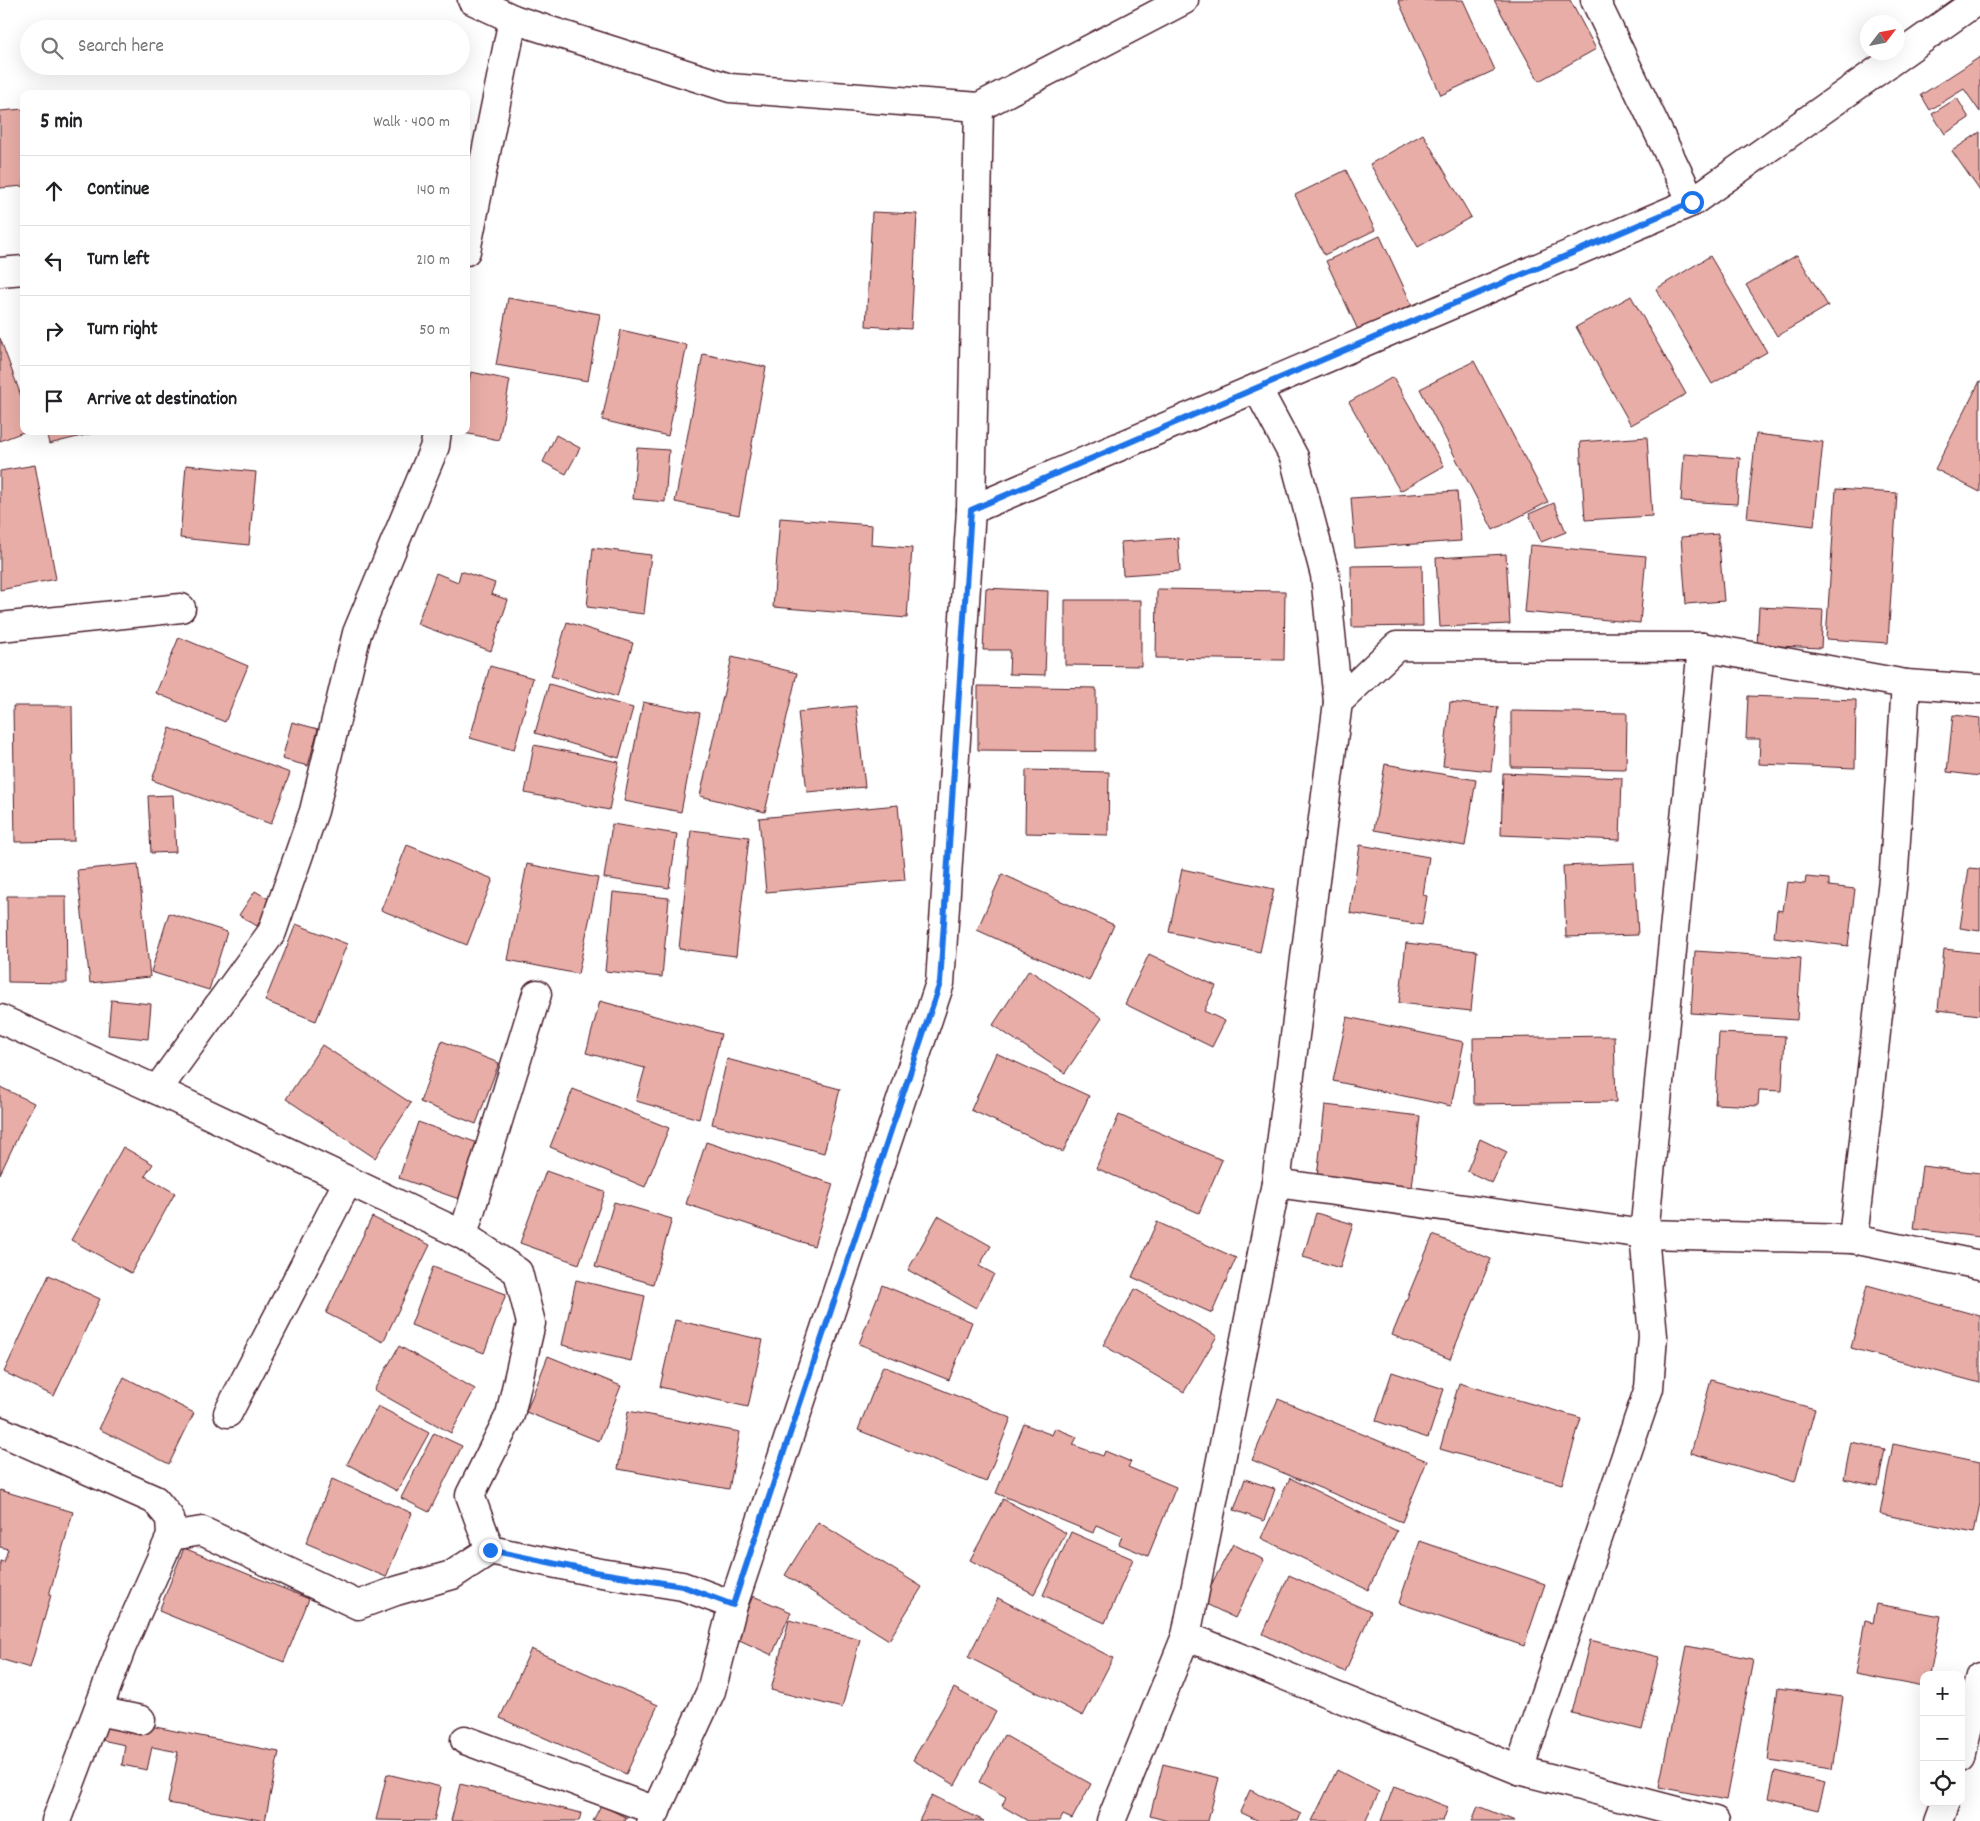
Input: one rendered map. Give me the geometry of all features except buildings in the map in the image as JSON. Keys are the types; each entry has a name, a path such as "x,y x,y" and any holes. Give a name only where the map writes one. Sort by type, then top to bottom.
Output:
{"street":[{"path":"472,0 514,19 730,88 979,107 1184,0"},
{"path":"1595,0 1692,202"},
{"path":"971,510 1692,202 1978,0"},
{"path":"470,232 514,19"},
{"path":"465,1740 654,1816 711,1691 733,1605 940,983 971,510 979,107"},
{"path":"0,272 20,270"},
{"path":"1111,1821 1186,1636 1276,1183 1338,702 1325,575 1294,457 1257,388"},
{"path":"157,1090 272,932 314,811 357,633 434,446 436,435"},
{"path":"0,627 181,608"},
{"path":"1338,702 1398,646 1702,647 1906,684 1980,688"},
{"path":"1519,1770 1649,1388 1653,1336 1644,1234 1702,647"},
{"path":"1853,1239 1894,870 1906,684"},
{"path":"463,1236 537,994"},
{"path":"0,1019 157,1090 463,1236 518,1272 531,1323 510,1415 470,1495 490,1550"},
{"path":"228,1413 348,1181"},
{"path":"1276,1183 1644,1234 1853,1239 1980,1265"},
{"path":"0,1431 155,1500 170,1518 171,1536 122,1646 56,1821"},
{"path":"171,1536 202,1531 358,1605 396,1590 452,1575 490,1550 595,1572 682,1586 733,1605"},
{"path":"1186,1636 1519,1770 1715,1821"},
{"path":"1965,1739 1980,1676"},
{"path":"98,1711 141,1720"},
{"path":"1939,1821 1945,1806"}],"route":[{"path":"490,1550 595,1572 682,1586 733,1605 940,983 971,510 1692,202"}]}
